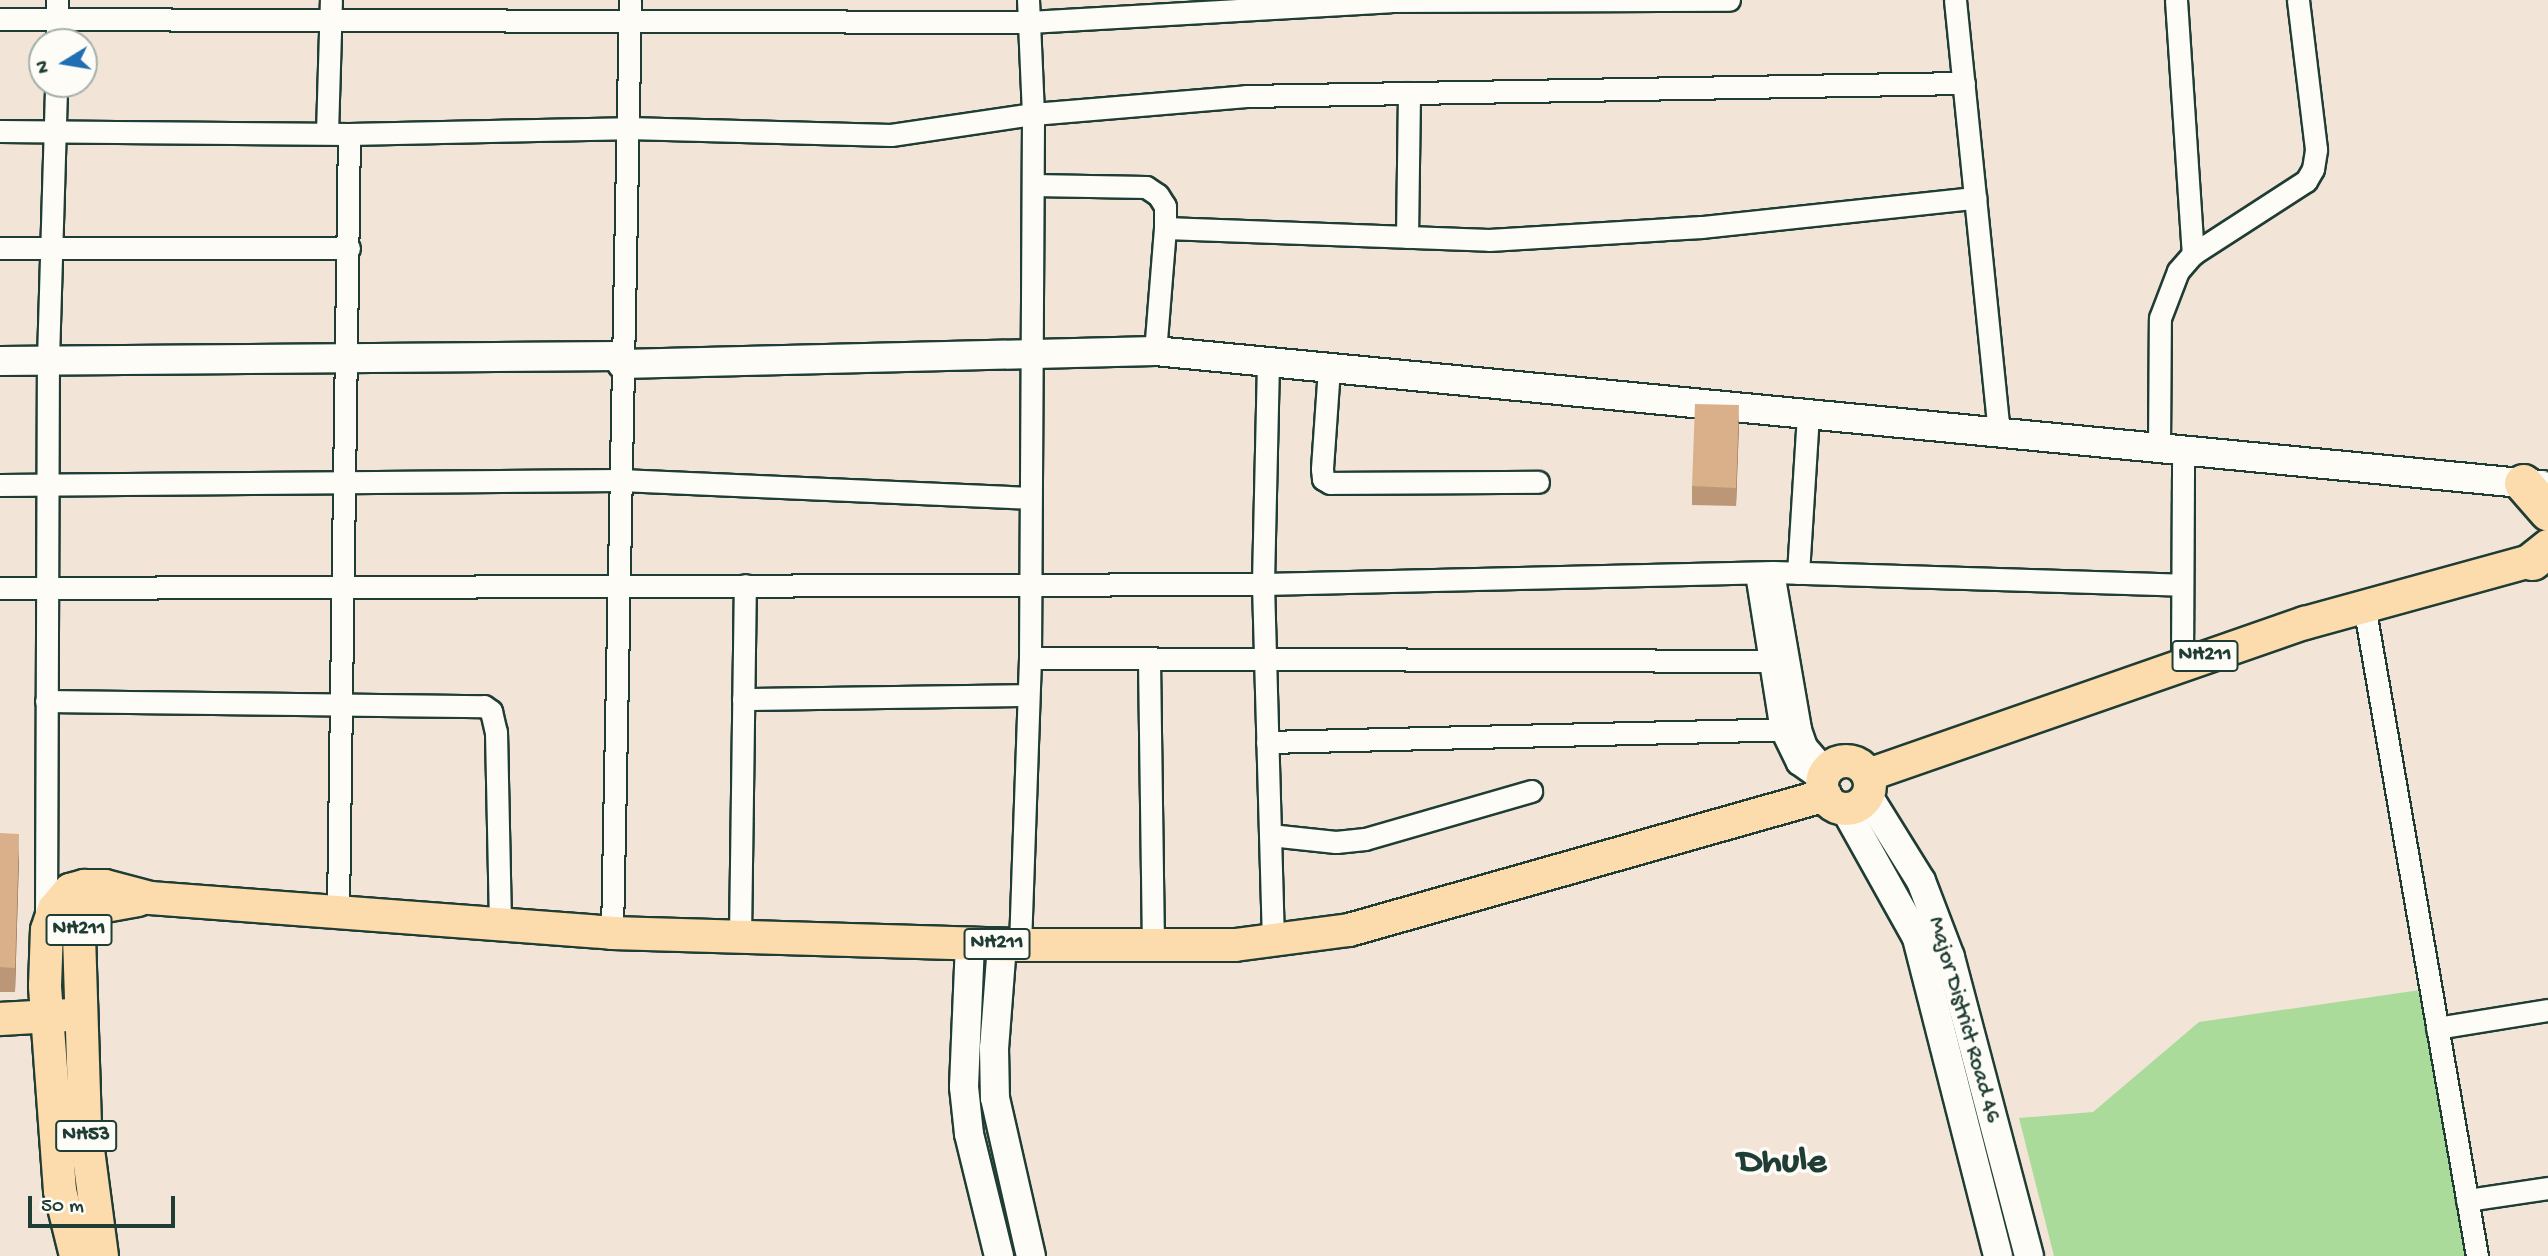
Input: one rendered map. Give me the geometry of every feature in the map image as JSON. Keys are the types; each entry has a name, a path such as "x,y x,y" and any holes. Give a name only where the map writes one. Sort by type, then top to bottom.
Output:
{"highway":[{"path":"2535,484 2548,512"}],"main road":[{"path":"0,361 618,356 622,364 1155,351 2535,484"},
{"name":"NH211","path":"81,1015 77,952 84,916 94,908 150,898 338,910 612,933 1011,945 1273,942 1349,930 1843,788 2182,664 2364,606 2543,555"},
{"name":"Major District Road 46","path":"1843,788 1917,939 1998,1256"},
{"name":"Major District Road 46","path":"1843,788 1921,881 1950,957 2029,1256"},
{"path":"76,1256 60,1191 47,1017 47,930 54,909 70,890 95,885 150,898"},
{"path":"970,943 965,1099 969,1134 999,1256"},
{"path":"1011,945 993,1048 995,1098 1031,1256"},
{"path":"0,1019 81,1015"},
{"name":"NH53","path":"81,1015 89,1174 102,1256"}],"street":[{"path":"1011,945 1030,658 1033,114 1028,0"},
{"path":"0,19 57,9 629,10 1029,22 1390,1 1729,0"},
{"path":"1955,0 1999,433"},
{"path":"2176,0 2193,254"},
{"path":"2182,664 2182,586 2160,318 2178,271 2193,254 2295,188 2313,169 2316,149 2298,0"},
{"path":"57,9 57,28"},
{"path":"327,133 331,10"},
{"path":"612,933 629,10"},
{"path":"0,131 349,134 627,128 891,135 1033,114 1246,96 1964,83"},
{"path":"1408,237 1409,93"},
{"path":"47,930 48,359 56,98"},
{"path":"338,910 340,586 348,358 349,134"},
{"path":"1033,185 1146,187 1164,205 1165,228 1155,351"},
{"path":"1165,228 1489,240 1630,232 1975,198"},
{"path":"0,248 348,248"},
{"path":"1268,362 1262,584 1273,942"},
{"path":"1329,368 1322,469 1323,479 1330,484 1538,482"},
{"path":"1798,573 1808,415"},
{"path":"0,485 620,480 1030,498"},
{"path":"0,588 1262,584 1765,572 2182,586"},
{"path":"1765,572 1791,729 1843,788"},
{"path":"740,936 745,585"},
{"path":"2364,606 2477,1256"},
{"path":"1030,658 1778,662"},
{"path":"1149,660 1153,942"},
{"path":"743,699 1028,695"},
{"path":"46,701 472,703 491,711 496,732 500,923"},
{"path":"1267,742 1791,729"},
{"path":"1270,835 1336,842 1365,839 1531,791"},
{"path":"2437,1028 2548,1010"},
{"path":"2467,1200 2548,1188"}],"green space":[{"path":"2420,990 2465,1256 2054,1256 2019,1118 2093,1112 2199,1022"}],"building":[{"path":"1695,404 1739,405 1736,488 1692,486"},
{"path":"0,833 19,834 15,968 0,967"}],"district":[{"name":"Dhule","path":"1782,1163"}]}
